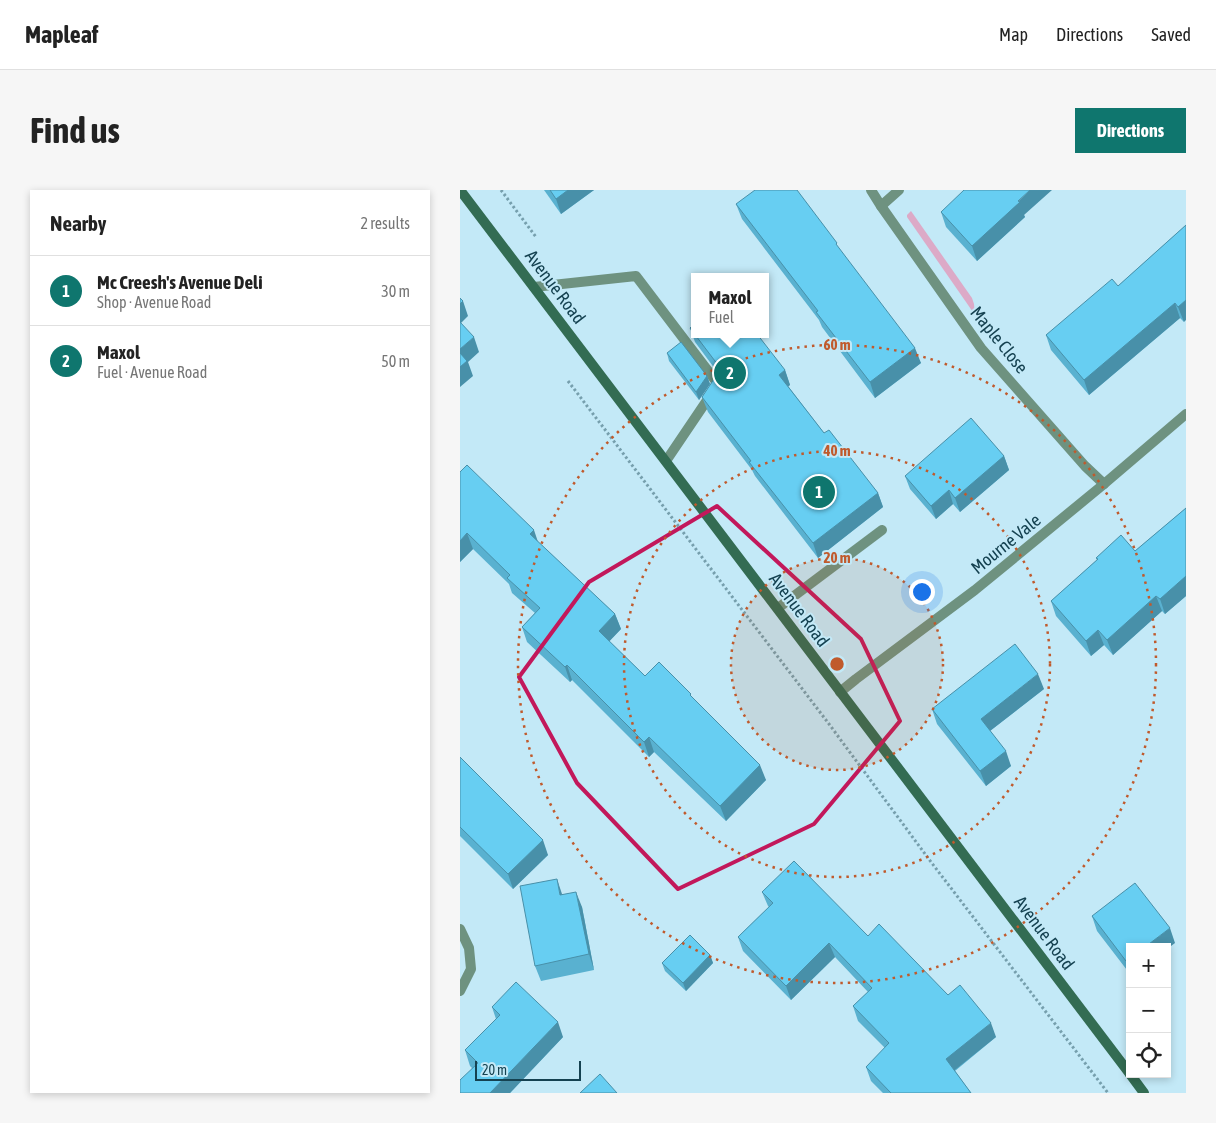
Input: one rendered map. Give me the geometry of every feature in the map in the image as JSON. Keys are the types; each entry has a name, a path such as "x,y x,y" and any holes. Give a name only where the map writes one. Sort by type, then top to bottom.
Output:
{"main road":[{"name":"Avenue Road","path":"460,190 1126,1069"},
{"name":"Avenue Road","path":"1133,1078 1144,1093"}],"street":[{"name":"Maple Close","path":"871,190 981,348 1104,484"},
{"path":"881,206 899,190"},
{"path":"534,287 636,276 718,384 666,461"},
{"name":"Mourne Vale","path":"840,692 975,590 1186,414"},
{"path":"778,608 882,530"},
{"path":"460,929 470,948 471,968 460,991"}],"path":[{"path":"500,190 536,237"},
{"path":"568,381 1108,1093"}],"highlighted area":[{"path":"717,506 861,639 900,721 814,824 678,889 577,783 519,677 589,582"}],"shaded area":[{"path":"911,211 972,298 975,315 907,217"}],"building":[{"path":"550,190 568,190 556,199"},
{"path":"755,190 797,190 915,348 870,382 736,204"},
{"path":"964,190 1030,190 1018,201 1020,202 972,246 941,212"},
{"path":"1186,225 1186,300 1178,307 1175,303 1084,380 1046,335 1112,279 1118,286"},
{"path":"460,322 474,337 460,349"},
{"path":"698,338 760,338 785,370 779,375 824,433 829,430 878,493 813,543 749,462 751,461 702,397 718,373 718,365"},
{"path":"681,342 707,376 696,392 667,353"},
{"path":"460,353 467,361 460,367"},
{"path":"971,418 1004,456 955,498 949,490 931,506 905,476"},
{"path":"467,465 534,530 530,534 615,614 599,631 645,676 659,662 760,765 720,806 649,737 644,742 567,665 565,667 522,627 540,608 507,578 510,575 467,533 460,541 460,472"},
{"path":"1186,508 1186,576 1160,599 1156,596 1107,640 1098,630 1086,641 1051,601 1098,559 1096,558 1121,535 1135,551"},
{"path":"1015,644 1038,674 981,719 1006,751 980,771 932,709"},
{"path":"460,757 543,840 508,874 460,827"},
{"path":"794,861 868,936 879,924 948,995 960,985 991,1023 946,1059 971,1093 891,1093 866,1067 889,1043 853,1006 872,988 829,943 786,986 738,937 773,903 762,892"},
{"path":"557,879 560,895 576,892 589,954 535,966 520,886"},
{"path":"1135,883 1170,928 1150,943 1126,943 1126,961 1092,916"},
{"path":"690,935 710,955 683,983 662,963"},
{"path":"516,982 558,1022 490,1093 460,1093 460,1080 478,1063 465,1050 500,1015 492,1007"},
{"path":"600,1074 617,1093 580,1093"}],"place":[{"name":"Maxol","path":"730,373"},
{"name":"Mc Creesh's Avenue Deli","path":"819,492"}]}
